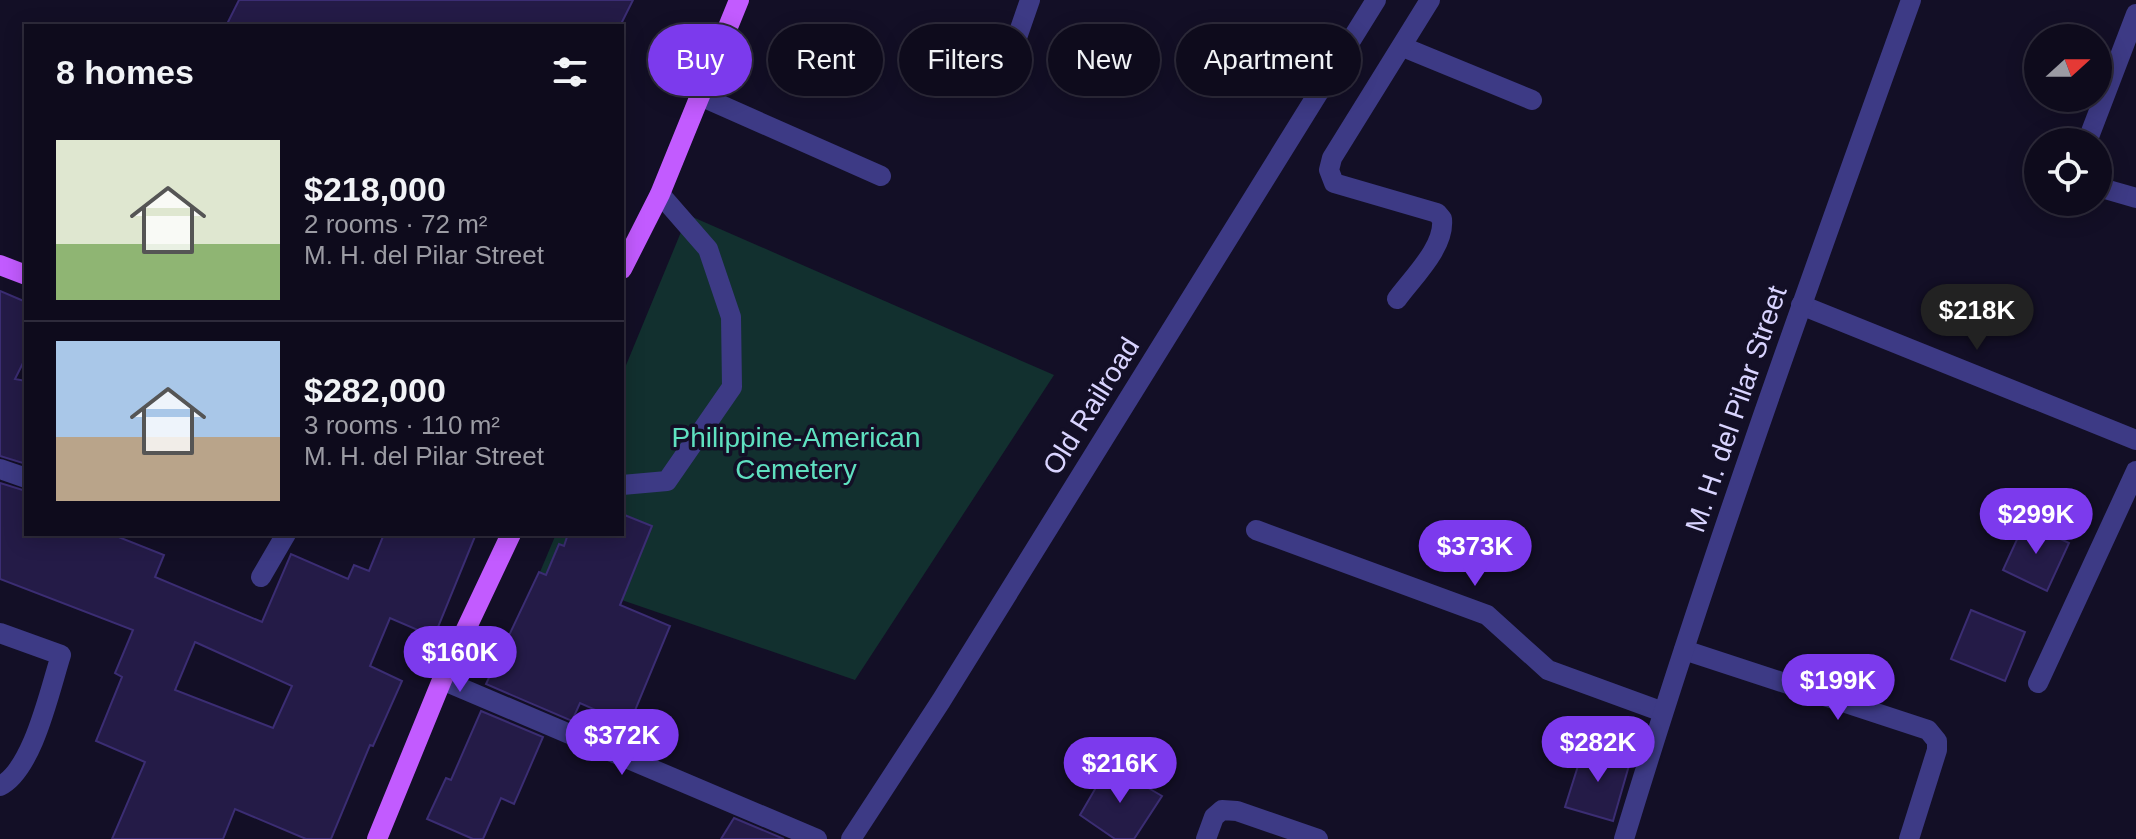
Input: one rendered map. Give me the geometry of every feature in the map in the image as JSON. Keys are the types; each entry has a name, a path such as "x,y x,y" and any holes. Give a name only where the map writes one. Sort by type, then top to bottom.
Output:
{"main road":[{"path":"729,24 739,0"},
{"path":"624,265 660,194 698,96"},
{"path":"0,265 24,274"},
{"path":"377,839 442,680 510,536"}],"street":[{"path":"1022,24 1030,0"},
{"name":"Old Railroad","path":"851,839 1376,0"},
{"path":"1397,299 1435,246 1443,230 1442,219 1437,213 1334,183 1329,170 1332,158 1430,0"},
{"name":"M. H. del Pilar Street","path":"1624,839 1663,712 1801,305 1911,0"},
{"path":"2092,128 2136,14"},
{"path":"1403,47 1532,100"},
{"path":"700,96 881,176"},
{"path":"2112,191 2136,198"},
{"path":"624,485 667,481 732,387 731,317 708,249 660,194"},
{"path":"1801,305 2136,440"},
{"path":"0,469 24,477"},
{"path":"2038,683 2136,471"},
{"path":"1256,530 1487,615 1548,670 1663,712"},
{"path":"261,577 285,536"},
{"path":"0,633 61,655 29,751 7,782 0,786"},
{"path":"1684,650 1928,730 1937,741 1937,750 1909,839"},
{"path":"442,680 817,839"},
{"path":"1206,839 1214,817 1222,810 1237,811 1318,839"}],"green space":[{"name":"Philippine-American Cemetery","path":"688,215 1054,375 855,680 540,572 555,536 624,536 624,370"}],"building":[{"path":"239,0 633,0 621,24 227,24"},
{"path":"0,291 24,301 24,361 15,379 24,381 24,463 0,456"},
{"path":"0,483 24,490 24,536 116,536 164,555 155,577 262,622 291,554 348,579 354,565 369,571 383,536 475,536 434,637 390,618 370,666 402,681 373,746 370,745 331,839 306,839 235,809 223,839 112,839 145,762 96,741 122,677 115,673 133,630 0,579","holes":["195,642 292,686 273,728 175,690"]},
{"path":"624,515 652,526 620,605 670,626 629,725 580,703 572,721 486,684 539,572 546,575 559,544 564,546 567,536 624,536"},
{"path":"2025,522 2069,543 2047,591 2003,570"},
{"path":"1971,610 2025,632 2005,681 1951,659"},
{"path":"481,711 543,737 514,804 501,798 483,839 473,839 427,819 446,778 451,780"},
{"path":"1584,747 1630,762 1613,821 1565,807"},
{"path":"1109,765 1162,796 1134,839 1115,839 1080,815"},
{"path":"734,818 784,839 721,839"}]}
